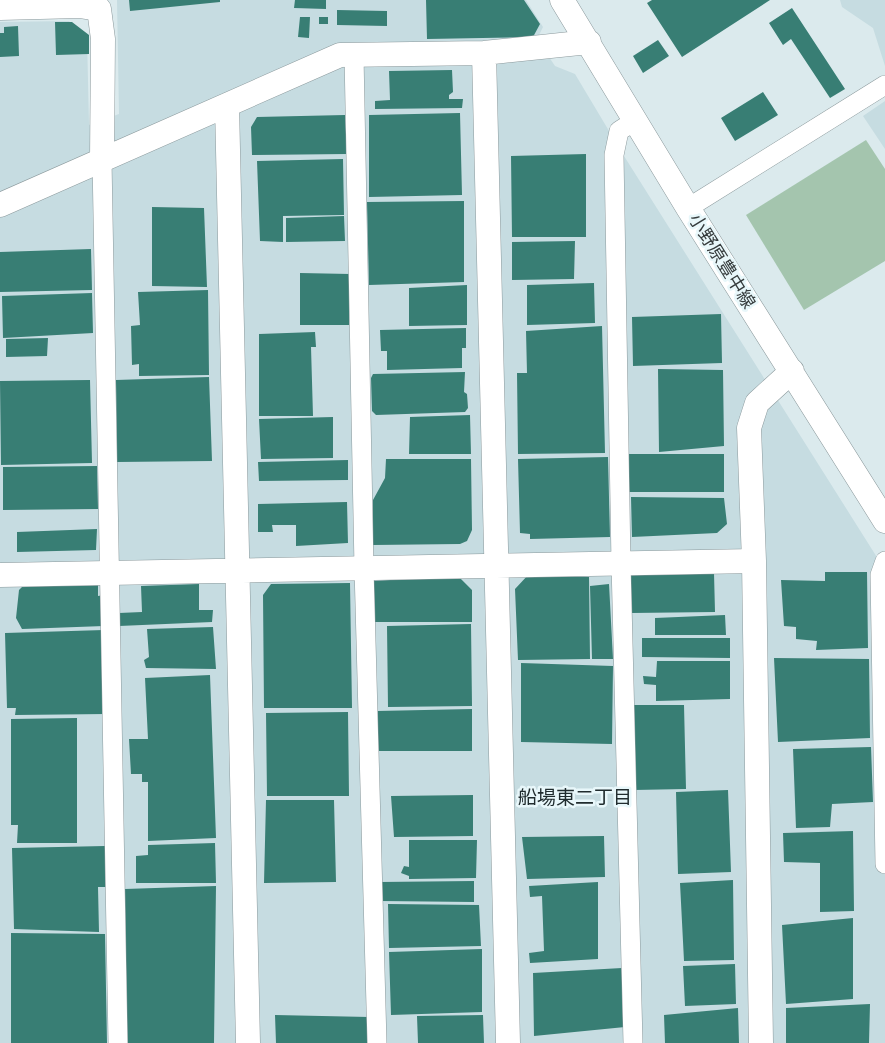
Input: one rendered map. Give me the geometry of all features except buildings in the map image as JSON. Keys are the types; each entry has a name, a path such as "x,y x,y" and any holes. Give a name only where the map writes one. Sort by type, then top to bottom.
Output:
{"street":[{"name":"小野原豊中線","path":"562,0 590,42 688,208 885,521"},
{"path":"0,8 79,6 99,9 103,39 102,160 118,1043"},
{"path":"0,205 340,55 484,53 590,42"},
{"path":"484,53 508,1043"},
{"path":"354,55 364,568 377,1043"},
{"path":"688,208 885,85"},
{"path":"227,105 248,1043"},
{"path":"633,1043 620,563 614,155 619,130 636,120"},
{"path":"761,1043 754,561 749,428 757,403 792,371"},
{"path":"0,575 754,561"},
{"path":"885,561 880,576 885,864"}],"shaded area":[{"path":"117,0 526,0 543,27 537,39 555,66 575,74 624,156 885,570 885,1043 0,1043 0,22 69,21 87,37 89,125 119,114"},
{"path":"840,0 885,0 885,66 873,28 842,7"},
{"path":"885,101 885,149 863,116"}],"green space":[{"path":"866,140 885,169 885,261 804,310 746,215"}],"district":[{"name":"船場東二丁目","path":"575,797"}]}
